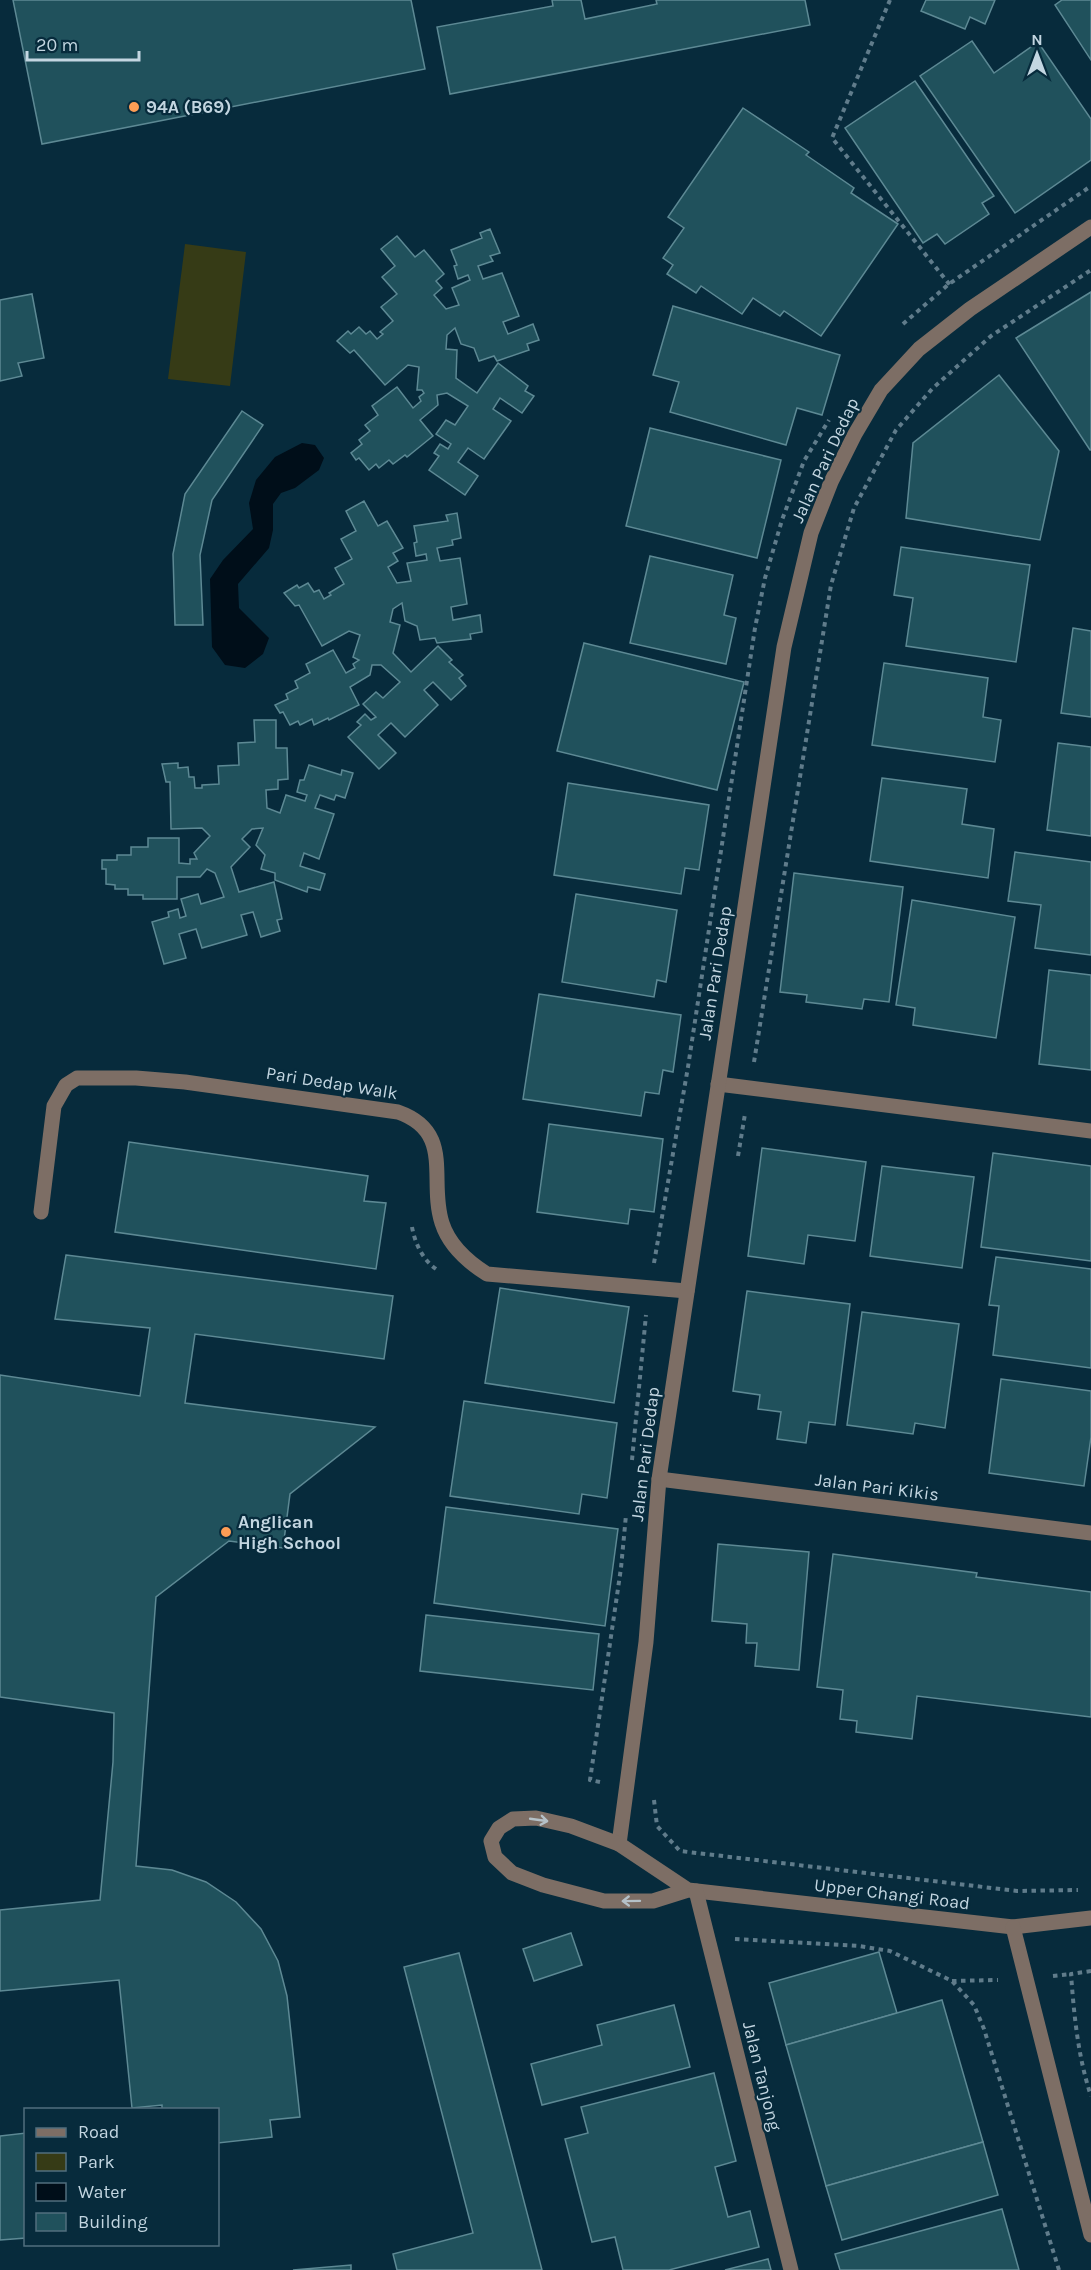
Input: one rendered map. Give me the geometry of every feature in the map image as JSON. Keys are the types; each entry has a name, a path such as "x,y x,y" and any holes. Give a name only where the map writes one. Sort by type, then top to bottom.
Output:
{"street":[{"name":"Jalan Pari Dedap","path":"619,1844 646,1642 659,1479 784,646 811,533 831,482 880,390 919,349 970,309 1091,227"},
{"name":"Pari Dedap Walk","path":"41,1212 54,1106 66,1085 77,1078 136,1078 184,1082 322,1100 399,1112 412,1117 428,1131 435,1147 439,1209 448,1236 463,1255 487,1274 687,1291"},
{"path":"718,1084 1091,1131"},
{"name":"Jalan Pari Kikis","path":"659,1479 1091,1533"},
{"name":"Upper Changi Road","path":"692,1890 619,1844 571,1826 536,1818 513,1819 499,1828 491,1841 495,1857 512,1873 543,1885 604,1902 653,1901 692,1890 1013,1927 1091,1918"},
{"name":"Jalan Tanjong","path":"692,1890 707,1937 791,2270"},
{"path":"1013,1927 1091,2235"}],"path":[{"path":"890,0 832,138 970,309"},
{"path":"738,1157 831,585 854,508 896,430 932,389 991,336 1091,270"},
{"path":"410,1217 419,1248 429,1264 442,1273"},
{"path":"653,1794 657,1826 680,1851 1017,1891 1080,1890"},
{"path":"707,1937 859,1947 890,1952 952,1981 974,2005 984,2029 1059,2270"},
{"path":"1091,1971 1071,1974 1083,2073 1091,2096"}],"green space":[{"path":"185,244 246,252 230,386 168,379"}],"water":[{"path":"302,443 315,445 324,458 319,470 295,488 281,493 273,504 273,530 269,548 238,584 239,608 269,638 263,654 245,668 225,665 212,647 210,579 223,560 253,529 249,503 256,480 275,457"}],"building":[{"name":"94A (B69)","path":"13,0 411,0 425,69 42,144"},
{"path":"552,0 581,0 585,19 657,4 656,0 805,0 810,25 450,94 437,27 553,6"},
{"path":"926,0 995,0 985,24 970,17 965,29 921,11"},
{"path":"1062,0 1091,0 1091,60 1055,5"},
{"path":"972,41 994,73 1038,42 1091,119 1091,160 1015,213 920,76"},
{"path":"915,81 994,196 982,203 989,214 945,244 937,234 923,243 845,128"},
{"path":"743,108 809,152 806,155 854,188 851,193 898,224 821,336 784,311 780,316 753,298 742,314 701,286 696,293 667,274 673,265 663,258 684,228 668,217"},
{"path":"490,229 500,253 490,256 493,261 478,266 483,279 502,273 519,316 503,322 508,334 533,324 539,340 527,344 529,350 497,361 494,356 479,361 474,348 461,344 455,328 447,335 446,349 457,350 456,378 477,393 498,363 528,386 525,391 534,396 522,413 500,398 493,409 511,421 484,459 468,448 458,462 478,476 465,495 429,470 439,456 434,453 440,444 448,449 451,444 436,434 446,420 455,425 468,406 447,393 437,395 438,405 420,420 433,436 407,457 405,455 393,464 389,460 379,468 376,464 369,470 359,458 356,460 351,453 362,444 359,440 370,431 365,425 378,415 372,406 397,387 413,408 421,401 419,397 424,393 422,390 417,390 419,367 408,365 385,385 354,350 350,353 337,341 348,331 351,334 359,327 366,334 370,331 377,339 383,334 380,332 393,321 381,307 397,294 382,277 395,266 381,249 397,236 415,257 424,250 444,274 436,281 442,288 434,295 446,309 459,305 452,288 470,280 468,275 458,279 454,266 457,265 451,250 482,238 480,233"},
{"path":"1091,292 1091,450 1090,450 1016,338"},
{"path":"32,294 44,358 18,363 22,376 0,381 0,300"},
{"path":"673,306 840,355 822,415 797,408 786,445 670,412 679,382 653,375"},
{"path":"999,375 1059,451 1040,540 906,518 913,443"},
{"path":"242,411 263,425 212,500 200,555 203,625 175,625 173,554 185,494"},
{"path":"650,428 781,460 757,558 626,526"},
{"path":"364,501 378,526 387,521 403,548 393,553 398,561 388,567 397,583 411,581 407,563 427,560 426,554 416,556 414,543 417,542 414,526 448,521 446,515 457,513 461,538 452,540 453,545 437,548 440,561 460,558 467,604 451,607 453,620 480,615 482,632 470,634 471,639 437,643 435,638 420,640 417,626 405,621 402,603 393,609 390,622 400,625 393,653 411,672 438,646 452,660 449,662 463,675 459,678 466,686 451,700 433,682 424,690 438,705 405,737 391,723 378,735 396,753 379,769 348,737 361,725 357,722 365,714 371,720 376,717 363,704 376,692 383,698 400,682 381,665 372,665 370,675 350,687 359,705 329,720 328,718 314,725 312,719 300,725 298,721 290,725 283,712 280,713 275,705 288,699 286,694 298,688 295,681 310,673 306,664 333,650 346,673 355,668 353,664 359,660 353,657 360,635 349,631 322,646 299,605 295,606 284,593 297,585 299,588 308,583 314,592 319,590 324,599 344,584 335,568 352,559 341,539 356,531 346,511"},
{"path":"901,547 1030,565 1016,662 906,646 913,598 894,595"},
{"path":"650,556 733,575 724,615 736,618 726,664 630,643"},
{"path":"1073,628 1091,631 1091,717 1061,713"},
{"path":"584,643 744,682 717,790 557,751"},
{"path":"884,663 988,678 983,717 1001,720 995,762 872,745"},
{"path":"254,720 276,720 276,748 287,748 288,779 278,780 278,789 266,790 267,808 280,813 286,795 305,801 307,795 297,792 300,780 304,780 309,765 341,775 342,770 353,773 345,798 336,795 334,800 320,795 315,808 334,814 319,859 304,853 300,866 325,874 320,890 308,887 307,892 275,880 275,873 261,869 265,855 256,845 263,828 252,829 242,839 250,847 231,867 239,892 274,882 282,919 277,920 280,931 261,937 253,912 241,915 247,935 202,948 196,929 179,934 186,958 164,964 152,922 169,917 168,912 178,909 180,918 186,916 181,899 198,894 201,904 224,897 215,873 207,869 200,877 177,877 177,899 143,899 143,895 128,895 128,889 115,889 115,885 106,884 106,869 102,869 102,860 117,860 117,855 131,855 131,847 148,847 148,838 179,838 179,863 190,864 190,859 197,859 194,853 210,836 202,828 171,829 170,782 166,782 162,764 178,763 178,768 188,767 189,777 194,777 195,788 202,788 202,785 219,784 218,766 239,765 238,743 255,742"},
{"path":"1058,743 1091,747 1091,836 1047,830"},
{"path":"882,778 967,789 962,824 994,829 988,878 870,861"},
{"path":"568,783 709,805 699,870 685,868 681,894 554,875"},
{"path":"1015,852 1091,862 1091,955 1035,948 1041,905 1008,901"},
{"path":"794,873 903,887 889,1002 864,999 862,1009 806,1002 807,995 780,992"},
{"path":"576,894 677,910 666,982 657,980 654,997 562,982"},
{"path":"912,900 1015,917 996,1038 913,1025 915,1008 896,1005"},
{"path":"1049,970 1091,975 1091,1070 1039,1064"},
{"path":"539,994 681,1015 673,1072 663,1070 659,1094 645,1092 641,1116 523,1099"},
{"path":"549,1124 663,1139 654,1212 630,1209 628,1224 537,1212"},
{"path":"129,1142 368,1176 364,1201 386,1203 376,1269 115,1232"},
{"path":"762,1148 866,1162 855,1241 808,1235 804,1264 748,1256"},
{"path":"993,1153 1091,1166 1091,1261 981,1247"},
{"path":"882,1166 974,1177 962,1268 870,1256"},
{"path":"66,1255 393,1296 384,1359 195,1334 185,1403 375,1427 290,1494 283,1548 229,1541 156,1597 136,1866 172,1870 206,1882 236,1902 261,1929 278,1961 287,1996 300,2117 270,2120 272,2137 219,2143 219,2108 162,2108 162,2105 132,2108 119,1980 0,1991 0,1910 100,1900 113,1762 114,1713 0,1697 0,1375 140,1396 150,1328 55,1319"},
{"path":"996,1257 1091,1269 1091,1368 993,1355 999,1306 989,1305"},
{"path":"500,1288 629,1307 614,1403 485,1383"},
{"path":"747,1291 850,1304 835,1425 809,1422 806,1443 777,1439 781,1412 758,1409 760,1395 733,1391"},
{"path":"862,1312 959,1324 945,1428 915,1423 913,1434 847,1425"},
{"path":"1001,1379 1091,1391 1091,1437 1084,1486 989,1473"},
{"path":"464,1401 617,1423 607,1498 582,1494 579,1514 450,1496"},
{"path":"446,1507 618,1529 605,1626 434,1603"},
{"path":"718,1544 809,1552 799,1670 755,1666 757,1643 746,1643 747,1624 712,1621"},
{"path":"833,1554 977,1573 976,1577 1091,1592 1091,1717 917,1696 912,1739 856,1732 857,1721 840,1719 843,1690 817,1687"},
{"path":"426,1615 599,1634 593,1690 420,1671"},
{"path":"571,1933 582,1965 534,1981 523,1949"},
{"path":"879,1952 897,2013 786,2045 769,1983"},
{"path":"459,1953 542,2270 397,2270 393,2254 473,2233 404,1967"},
{"path":"942,2000 983,2142 826,2186 786,2045"},
{"path":"674,2005 690,2067 542,2105 531,2064 602,2045 597,2025"},
{"path":"714,2073 736,2161 715,2167 728,2217 750,2211 759,2247 669,2270 623,2270 615,2237 592,2242 565,2139 588,2133 581,2107"},
{"path":"24,2133 24,2238 0,2240 0,2136"},
{"path":"983,2142 998,2195 842,2240 826,2186"},
{"path":"1002,2209 1019,2270 840,2270 835,2254"},
{"path":"768,2259 771,2270 725,2270"},
{"path":"351,2265 351,2270 293,2270"}],"place":[{"name":"94A (B69)","path":"134,107"},
{"name":"Anglican High School","path":"226,1532"}]}
